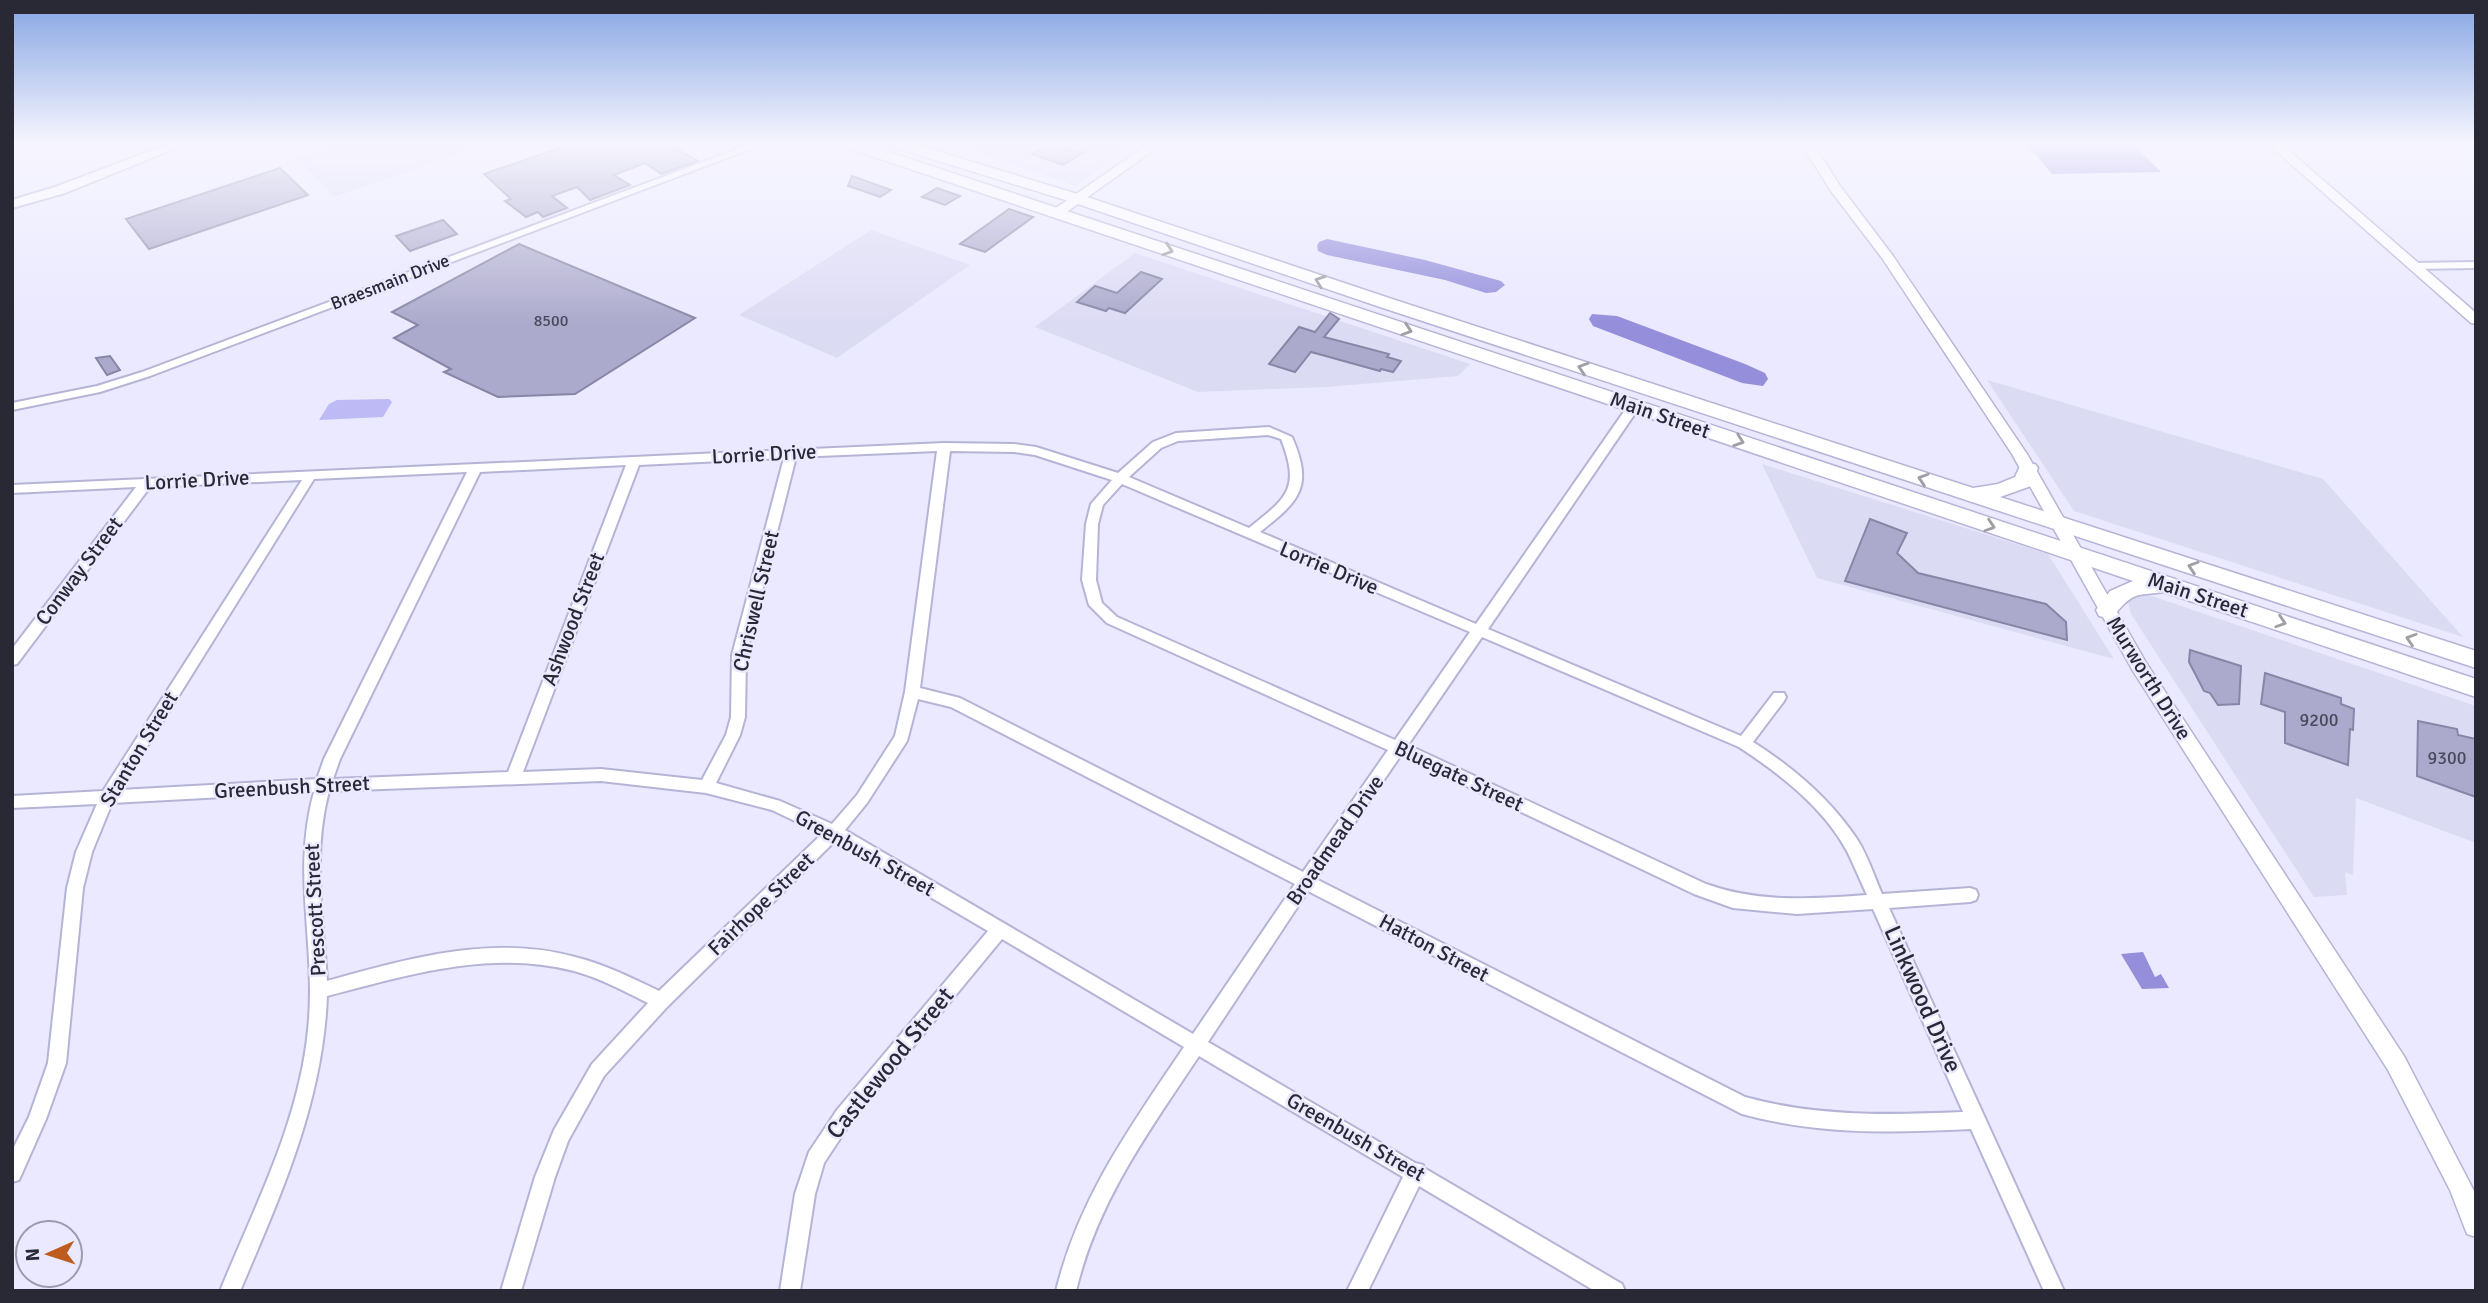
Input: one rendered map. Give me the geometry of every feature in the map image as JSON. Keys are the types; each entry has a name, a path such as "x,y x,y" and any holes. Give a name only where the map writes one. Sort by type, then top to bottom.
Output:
{"main road":[{"name":"Main Street","path":"1027,203 2476,688"},
{"name":"Main Street","path":"1089,203 2476,660"},
{"path":"1371,318 1387,303"},
{"path":"1499,361 1511,344"},
{"path":"1634,406 1648,389"},
{"path":"1971,495 2014,486 2024,481 2028,468"},
{"path":"2107,610 2115,597 2127,590 2168,585"}],"street":[{"name":"Braesmain Drive","path":"12,407 100,389 146,374 602,203"},
{"path":"1057,213 1072,203"},
{"name":"Murworth Drive","path":"1846,203 1917,300 2028,468 2139,666 2396,1063 2454,1172 2476,1224"},
{"path":"2341,203 2476,320"},
{"path":"2413,266 2476,265"},
{"name":"Broadmead Drive","path":"1066,1291 1071,1265 1102,1189 1306,881 1480,633 1634,406"},
{"name":"Bluegate Street","path":"1250,534 1292,497 1296,483 1286,437 1269,431 1176,437 1157,445 1120,478 1097,504 1092,524 1089,580 1096,605 1112,620 1399,748 1700,889 1733,901 1797,907 1970,895"},
{"name":"Fairhope Street","path":"511,1291 545,1177 578,1102 598,1070 661,1001 834,832 869,789 902,737 912,692 944,447"},
{"name":"Lorrie Drive","path":"12,489 792,453 1014,447 1036,451 1120,478 1480,633"},
{"name":"Chriswell Street","path":"706,787 736,726 739,655 792,453"},
{"name":"Ashwood Street","path":"513,778 634,461"},
{"name":"Prescott Street","path":"230,1291 291,1144 307,1083 319,991 312,907 312,835 322,785 332,759 476,467"},
{"name":"Stanton Street","path":"12,1172 37,1119 57,1063 75,888 84,852 107,797 311,475"},
{"name":"Conway Street","path":"12,660 146,483"},
{"name":"Linkwood Drive","path":"1480,633 1744,743 1778,765 1822,804 1852,845 1880,902 2054,1291"},
{"name":"Hatton Street","path":"912,692 955,702 1742,1105 1782,1118 1865,1125 1977,1120"},
{"path":"1744,743 1779,696"},
{"name":"Greenbush Street","path":"12,802 322,785 601,775 706,787 775,805 834,832 1615,1291"},
{"name":"Castlewood Street","path":"790,1291 805,1194 816,1159 844,1116 999,930"},
{"path":"319,991 427,963 513,955 562,961 607,974 661,1001"},
{"path":"1357,1291 1416,1172"}],"shaded area":[{"path":"871,230 970,265 837,358 739,315"},
{"path":"1327,239 1425,260 1501,281 1505,285 1496,292 1486,293 1445,280 1327,255 1318,251 1317,246 1319,242"},
{"path":"1135,253 1470,364 1458,376 1326,387 1198,392 1035,327"},
{"path":"1592,314 1617,316 1745,364 1765,373 1768,379 1763,386 1742,383 1593,326 1589,319"},
{"path":"1987,380 2323,479 2463,637 2074,511"},
{"path":"389,399 392,402 383,417 319,420 329,404 337,400"},
{"path":"1762,464 2048,554 2114,659 1817,578"},
{"path":"2140,592 2476,706 2476,843 2356,798 2353,875 2345,872 2347,895 2314,897 2131,614 2127,598"},
{"path":"2143,952 2155,977 2161,974 2169,988 2142,989 2121,954"}],"building":[{"path":"175,203 285,203 149,249 126,219"},
{"path":"507,203 561,203 567,208 543,217 538,212 526,217"},
{"path":"1009,209 1033,217 985,252 960,244"},
{"path":"443,220 457,234 410,251 396,236"},
{"path":"519,244 695,318 575,394 498,397 444,372 451,369 394,338 418,325 392,312"},
{"path":"1141,272 1162,279 1125,313 1109,308 1106,311 1077,302 1095,286 1117,293"},
{"path":"1330,313 1339,319 1324,337 1389,354 1387,357 1401,361 1393,372 1380,371 1311,352 1295,372 1269,364 1299,327 1315,332"},
{"path":"110,356 120,370 107,375 96,358"},
{"path":"1870,519 1907,533 1897,553 1918,573 2046,604 2066,622 2067,640 1845,581"},
{"path":"2190,650 2241,666 2239,704 2218,705 2210,693 2204,691 2189,662"},
{"path":"2265,673 2341,698 2341,704 2354,709 2348,765 2285,743 2285,712 2261,704"},
{"path":"2418,721 2457,729 2458,735 2476,739 2476,797 2417,776"}]}
